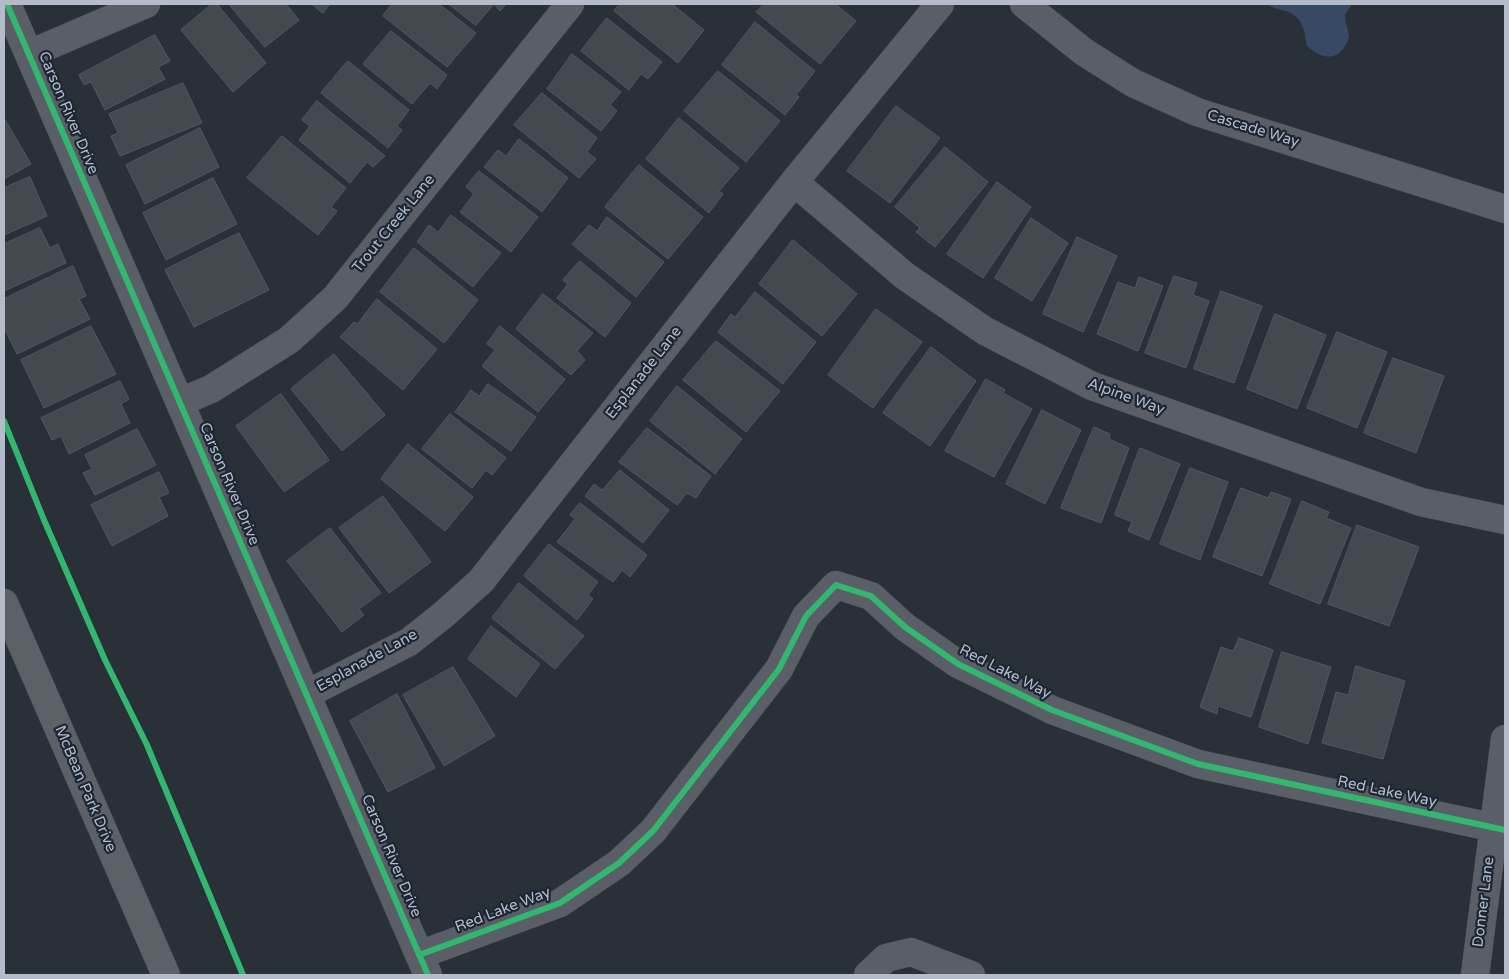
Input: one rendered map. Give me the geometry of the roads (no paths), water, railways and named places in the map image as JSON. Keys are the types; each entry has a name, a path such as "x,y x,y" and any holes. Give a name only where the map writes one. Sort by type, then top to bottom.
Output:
{"main road":[{"name":"McBean Park Drive","path":"4,603 166,975"}],"street":[{"name":"Carson River Drive","path":"7,4 424,965"},
{"path":"29,54 146,4"},
{"name":"Trout Creek Lane","path":"180,402 211,389 289,340 335,298 570,4"},
{"name":"Esplanade Lane","path":"307,694 409,642 481,581 794,182 940,4"},
{"name":"Cascade Way","path":"1024,4 1084,52 1133,83 1197,112 1505,209"},
{"name":"Alpine Way","path":"794,182 905,276 984,331 1092,386 1421,502 1505,520"},
{"name":"Red Lake Way","path":"424,965 560,903 620,863 653,831 779,669 806,616 836,585 871,596 905,627 958,664 1052,710 1198,764 1500,828"},
{"name":"Donner Lane","path":"1474,975 1500,828 1505,740"},
{"path":"868,975 886,958 911,952 971,975"}],"water":[{"path":"1268,4 1352,4 1345,15 1349,38 1337,55 1327,56 1317,53 1307,46 1302,25 1296,17"}]}
